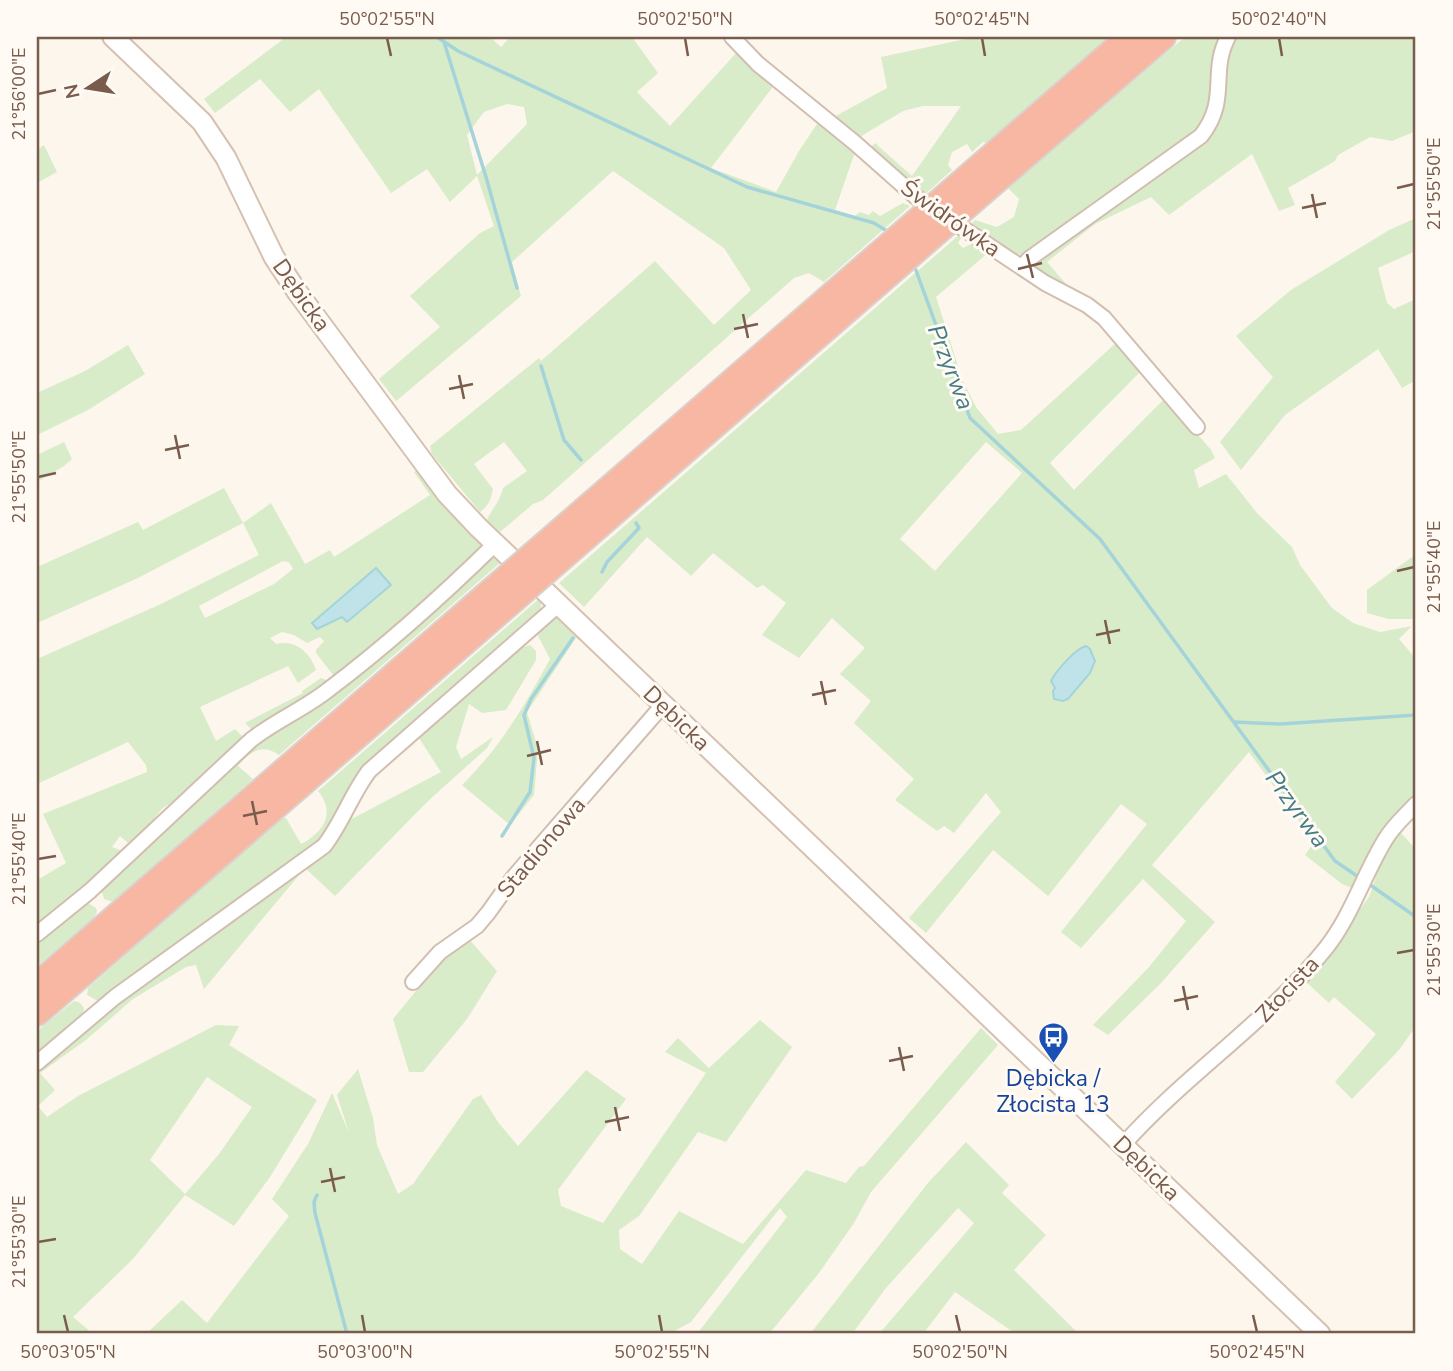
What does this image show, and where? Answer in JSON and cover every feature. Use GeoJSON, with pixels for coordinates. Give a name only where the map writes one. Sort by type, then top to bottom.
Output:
{"type":"FeatureCollection","features":[{"type":"Feature","properties":{"kind":"highway"},"geometry":{"type":"LineString","coordinates":[[969,190],[1129,37]]}},
{"type":"Feature","properties":{"kind":"highway"},"geometry":{"type":"LineString","coordinates":[[37,1013],[291,779],[969,190],[1163,37]]}},
{"type":"Feature","properties":{"kind":"highway"},"geometry":{"type":"LineString","coordinates":[[37,985],[291,779]]}},
{"type":"Feature","properties":{"kind":"street","name":"Dębicka"},"geometry":{"type":"LineString","coordinates":[[113,37],[202,122],[226,158],[274,257],[447,494],[558,605],[1320,1334]]}},
{"type":"Feature","properties":{"kind":"street","name":"Świdrówka"},"geometry":{"type":"LineString","coordinates":[[732,37],[758,64],[916,197],[1045,283],[1087,305],[1104,318],[1197,427]]}},
{"type":"Feature","properties":{"kind":"street"},"geometry":{"type":"LineString","coordinates":[[1022,267],[1029,259],[1201,136],[1217,109],[1219,64],[1228,37]]}},
{"type":"Feature","properties":{"kind":"street"},"geometry":{"type":"LineString","coordinates":[[37,934],[90,891],[251,740],[325,692],[357,667],[495,544]]}},
{"type":"Feature","properties":{"kind":"street"},"geometry":{"type":"LineString","coordinates":[[37,1062],[104,1006],[324,846],[338,828],[355,789],[369,771],[558,605]]}},
{"type":"Feature","properties":{"kind":"street","name":"Stadionowa"},"geometry":{"type":"LineString","coordinates":[[413,982],[440,952],[477,926],[534,853],[663,705]]}},
{"type":"Feature","properties":{"kind":"street","name":"Złocista"},"geometry":{"type":"LineString","coordinates":[[1123,1145],[1181,1086],[1248,1030],[1286,993],[1327,946],[1342,926],[1385,839],[1416,804]]}},
{"type":"Feature","properties":{"kind":"green space"},"geometry":{"type":"Polygon","coordinates":[[[280,37],[490,37],[501,47],[510,37],[632,37],[658,73],[637,92],[670,126],[737,52],[775,84],[711,168],[776,192],[821,118],[856,149],[835,210],[855,216],[860,212],[869,215],[873,211],[880,216],[903,203],[910,206],[824,282],[809,273],[794,278],[543,500],[533,504],[500,532],[487,520],[503,488],[527,471],[504,442],[474,464],[493,489],[489,502],[480,512],[432,454],[430,446],[539,358],[541,361],[655,261],[714,325],[751,290],[724,248],[613,171],[512,262],[521,296],[396,401],[379,379],[440,327],[410,296],[480,233],[494,226],[477,176],[450,202],[427,169],[391,193],[319,89],[290,112],[260,79],[215,113],[204,99],[282,40],[280,37]],[[507,104],[484,112],[467,135],[477,175],[527,124],[524,107],[507,104]]]}},
{"type":"Feature","properties":{"kind":"green space"},"geometry":{"type":"Polygon","coordinates":[[[975,37],[1109,37],[986,143],[983,142],[972,152],[967,144],[952,152],[948,165],[952,170],[923,196],[868,150],[875,143],[912,176],[961,106],[923,106],[903,111],[858,138],[834,117],[887,88],[881,57],[975,37]]]}},
{"type":"Feature","properties":{"kind":"green space"},"geometry":{"type":"Polygon","coordinates":[[[1185,37],[1220,37],[1215,54],[1210,109],[1202,124],[1187,141],[1024,255],[1004,252],[968,227],[975,220],[997,227],[1014,217],[1019,199],[1007,187],[1185,37]]]}},
{"type":"Feature","properties":{"kind":"green space"},"geometry":{"type":"Polygon","coordinates":[[[1235,37],[1416,37],[1416,131],[1392,141],[1370,137],[1338,155],[1335,161],[1288,188],[1295,205],[1279,211],[1252,154],[1169,215],[1151,197],[1095,224],[1047,262],[1066,284],[1084,294],[1077,296],[1038,270],[1036,265],[1040,257],[1206,141],[1221,115],[1227,51],[1235,37]]]}},
{"type":"Feature","properties":{"kind":"green space"},"geometry":{"type":"Polygon","coordinates":[[[44,145],[57,172],[37,183],[37,150],[44,145]]]}},
{"type":"Feature","properties":{"kind":"green space"},"geometry":{"type":"Polygon","coordinates":[[[1416,218],[1416,251],[1378,268],[1387,303],[1394,309],[1416,299],[1416,380],[1402,388],[1378,349],[1285,415],[1241,470],[1220,442],[1273,377],[1236,336],[1291,290],[1389,230],[1416,218]]]}},
{"type":"Feature","properties":{"kind":"green space"},"geometry":{"type":"Polygon","coordinates":[[[959,235],[961,238],[958,243],[963,248],[973,243],[988,253],[936,297],[958,366],[956,367],[976,407],[998,434],[1021,430],[1118,341],[1143,369],[1050,463],[1074,490],[1166,397],[1215,458],[1194,470],[1199,488],[1226,474],[1257,513],[1292,547],[1300,565],[1332,608],[1353,623],[1380,632],[1412,626],[1399,639],[1416,659],[1416,798],[1357,890],[1342,884],[1305,855],[1314,842],[1249,752],[1152,865],[1215,922],[1161,983],[1108,1035],[1093,1025],[1149,967],[1186,921],[1143,879],[1081,948],[1061,932],[1147,824],[1121,804],[1048,896],[993,850],[926,933],[909,918],[1001,812],[986,793],[954,833],[944,826],[937,831],[895,800],[914,779],[854,723],[871,701],[840,674],[865,648],[832,618],[799,658],[762,635],[786,603],[763,585],[757,588],[713,553],[691,576],[647,537],[584,607],[559,583],[959,235]],[[986,442],[900,539],[935,571],[1022,473],[986,442]]]}},
{"type":"Feature","properties":{"kind":"green space"},"geometry":{"type":"Polygon","coordinates":[[[128,345],[145,374],[88,410],[37,435],[37,393],[85,371],[128,345]]]}},
{"type":"Feature","properties":{"kind":"green space"},"geometry":{"type":"Polygon","coordinates":[[[64,442],[72,459],[37,482],[37,455],[64,442]]]}},
{"type":"Feature","properties":{"kind":"green space"},"geometry":{"type":"Polygon","coordinates":[[[419,469],[480,540],[480,548],[450,575],[449,581],[338,675],[334,676],[316,653],[324,641],[320,637],[307,643],[282,632],[270,638],[276,644],[289,643],[301,648],[316,670],[298,683],[288,666],[200,707],[216,741],[235,729],[244,738],[185,794],[163,808],[135,841],[128,843],[120,836],[112,847],[123,851],[90,883],[37,926],[37,880],[66,863],[43,814],[147,772],[146,765],[128,742],[37,784],[37,659],[161,604],[259,555],[243,523],[271,503],[305,564],[330,550],[334,557],[430,495],[414,472],[419,469]],[[283,561],[199,606],[205,618],[274,584],[293,569],[289,562],[283,561]]]}},
{"type":"Feature","properties":{"kind":"green space"},"geometry":{"type":"Polygon","coordinates":[[[224,488],[243,523],[138,578],[37,623],[37,567],[138,522],[143,530],[224,488]]]}},
{"type":"Feature","properties":{"kind":"green space"},"geometry":{"type":"Polygon","coordinates":[[[1416,554],[1415,619],[1389,619],[1367,613],[1367,590],[1416,554]]]}},
{"type":"Feature","properties":{"kind":"green space"},"geometry":{"type":"Polygon","coordinates":[[[491,558],[498,558],[501,562],[279,755],[262,749],[247,756],[238,766],[253,779],[113,902],[104,899],[102,892],[107,879],[244,752],[491,558]]]}},
{"type":"Feature","properties":{"kind":"green space"},"geometry":{"type":"Polygon","coordinates":[[[541,597],[541,613],[390,745],[310,851],[100,1002],[87,995],[88,988],[281,818],[286,818],[301,844],[316,834],[327,814],[318,791],[541,597]]]}},
{"type":"Feature","properties":{"kind":"green space"},"geometry":{"type":"Polygon","coordinates":[[[554,618],[563,619],[582,637],[579,640],[576,638],[527,712],[538,749],[534,795],[510,825],[462,785],[500,741],[550,659],[537,634],[554,618]]]}},
{"type":"Feature","properties":{"kind":"green space"},"geometry":{"type":"Polygon","coordinates":[[[530,645],[536,651],[536,660],[506,710],[482,713],[469,704],[456,747],[461,759],[493,737],[487,748],[427,802],[335,896],[305,868],[336,842],[348,821],[441,772],[417,735],[514,650],[530,645]]]}},
{"type":"Feature","properties":{"kind":"green space"},"geometry":{"type":"Polygon","coordinates":[[[321,678],[326,680],[327,686],[253,731],[245,723],[303,693],[302,691],[321,678]]]}},
{"type":"Feature","properties":{"kind":"green space"},"geometry":{"type":"Polygon","coordinates":[[[1398,830],[1416,849],[1416,1026],[1399,1050],[1352,1099],[1335,1082],[1376,1034],[1334,997],[1329,1003],[1305,981],[1369,897],[1386,847],[1398,830]]]}},
{"type":"Feature","properties":{"kind":"green space"},"geometry":{"type":"Polygon","coordinates":[[[305,868],[204,989],[196,965],[186,967],[133,999],[86,1040],[40,1073],[55,1090],[38,1106],[47,1117],[78,1096],[216,1025],[239,1026],[229,1045],[317,1100],[270,1177],[234,1226],[185,1195],[133,1259],[73,1317],[93,1334],[37,1334],[37,1070],[81,1036],[87,1026],[305,868]],[[207,1077],[150,1160],[185,1194],[219,1154],[252,1107],[207,1077]]]}},
{"type":"Feature","properties":{"kind":"green space"},"geometry":{"type":"Polygon","coordinates":[[[88,903],[96,908],[94,918],[37,966],[37,941],[88,903]]]}},
{"type":"Feature","properties":{"kind":"green space"},"geometry":{"type":"Polygon","coordinates":[[[468,938],[497,971],[467,1019],[423,1072],[409,1072],[393,1019],[438,964],[468,938]]]}},
{"type":"Feature","properties":{"kind":"green space"},"geometry":{"type":"Polygon","coordinates":[[[74,1001],[84,1008],[82,1018],[37,1055],[37,1031],[74,1001]]]}},
{"type":"Feature","properties":{"kind":"green space"},"geometry":{"type":"Polygon","coordinates":[[[760,1020],[792,1047],[726,1142],[698,1132],[639,1216],[619,1230],[620,1249],[642,1264],[679,1211],[743,1244],[806,1170],[846,1183],[859,1167],[864,1166],[981,1028],[998,1045],[871,1192],[854,1223],[819,1273],[769,1334],[697,1334],[787,1217],[780,1208],[691,1322],[669,1334],[146,1334],[182,1300],[207,1323],[289,1216],[272,1199],[308,1144],[332,1093],[349,1133],[337,1095],[358,1069],[373,1118],[377,1145],[398,1194],[413,1184],[473,1099],[481,1095],[518,1146],[586,1070],[626,1099],[558,1190],[561,1206],[603,1223],[706,1073],[665,1052],[678,1038],[709,1068],[760,1020]]]}},
{"type":"Feature","properties":{"kind":"green space"},"geometry":{"type":"Polygon","coordinates":[[[966,1142],[1009,1185],[1002,1193],[1046,1235],[1014,1270],[1079,1334],[1016,1334],[955,1292],[923,1334],[879,1334],[974,1223],[958,1208],[886,1288],[852,1334],[810,1334],[928,1183],[966,1142]]]}},
{"type":"Feature","properties":{"kind":"water"},"geometry":{"type":"Polygon","coordinates":[[[376,568],[391,585],[347,622],[342,617],[317,629],[312,623],[376,568]]]}},
{"type":"Feature","properties":{"kind":"water"},"geometry":{"type":"Polygon","coordinates":[[[1086,646],[1095,661],[1090,673],[1068,699],[1054,699],[1055,688],[1051,681],[1053,677],[1071,656],[1086,646]]]}},
{"type":"Feature","properties":{"kind":"waterway","name":"Przyrwa"},"geometry":{"type":"LineString","coordinates":[[437,37],[458,51],[747,187],[874,223],[890,233]]}},
{"type":"Feature","properties":{"kind":"waterway"},"geometry":{"type":"LineString","coordinates":[[444,42],[517,288]]}},
{"type":"Feature","properties":{"kind":"waterway","name":"Przyrwa"},"geometry":{"type":"LineString","coordinates":[[914,265],[970,418],[1100,539],[1335,861],[1360,878]]}},
{"type":"Feature","properties":{"kind":"waterway"},"geometry":{"type":"LineString","coordinates":[[541,366],[564,440],[581,460]]}},
{"type":"Feature","properties":{"kind":"waterway"},"geometry":{"type":"LineString","coordinates":[[602,572],[607,562],[639,528],[636,523]]}},
{"type":"Feature","properties":{"kind":"waterway"},"geometry":{"type":"LineString","coordinates":[[502,836],[530,792],[534,758],[524,715],[531,699],[573,638]]}},
{"type":"Feature","properties":{"kind":"waterway"},"geometry":{"type":"LineString","coordinates":[[1235,722],[1280,724],[1416,715]]}},
{"type":"Feature","properties":{"kind":"waterway","name":"Przyrwa"},"geometry":{"type":"LineString","coordinates":[[1366,882],[1416,917]]}},
{"type":"Feature","properties":{"kind":"waterway"},"geometry":{"type":"LineString","coordinates":[[317,1195],[314,1202],[315,1213],[347,1334]]}},
{"type":"Feature","properties":{"kind":"place","name":"Dębicka / Złocista 13"},"geometry":{"type":"Point","coordinates":[1053,1064]}}]}
